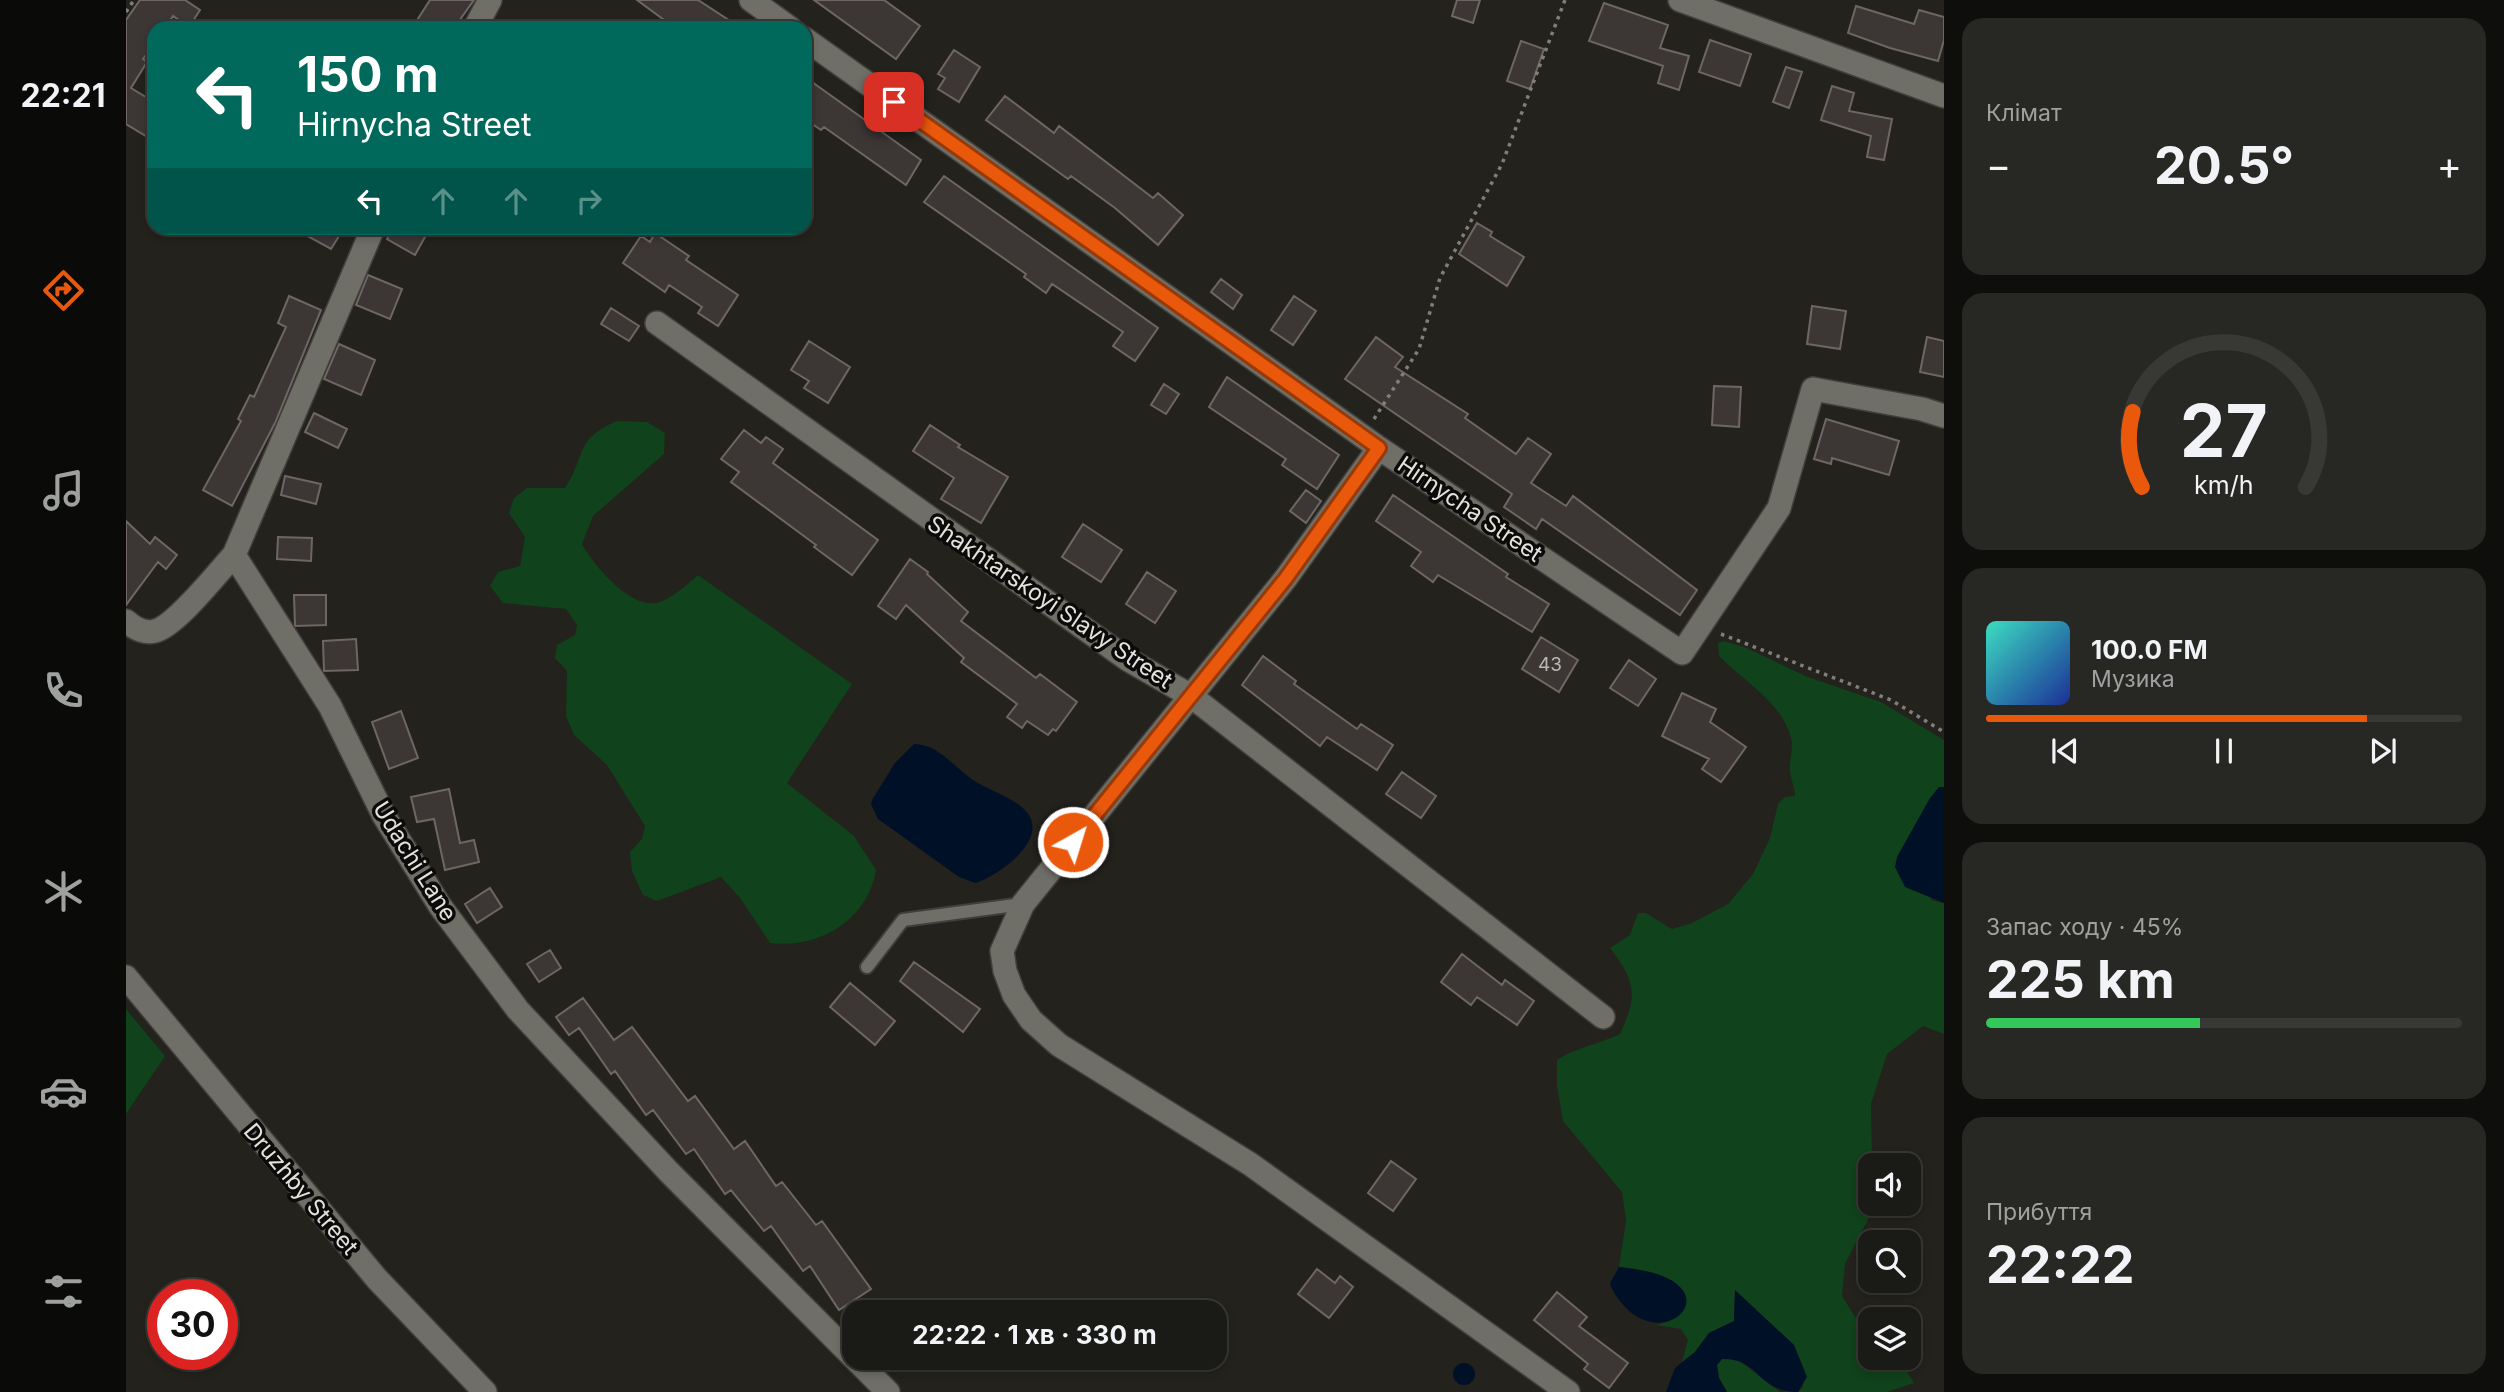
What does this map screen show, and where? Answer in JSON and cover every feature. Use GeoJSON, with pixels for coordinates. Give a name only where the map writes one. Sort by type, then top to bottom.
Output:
{"type":"FeatureCollection","features":[{"type":"Feature","properties":{"kind":"street"},"geometry":{"type":"LineString","coordinates":[[479,21],[490,0]]}},
{"type":"Feature","properties":{"kind":"street"},"geometry":{"type":"LineString","coordinates":[[751,0],[780,21]]}},
{"type":"Feature","properties":{"kind":"street"},"geometry":{"type":"LineString","coordinates":[[1680,0],[1944,96]]}},
{"type":"Feature","properties":{"kind":"street","name":"Hirnycha Street"},"geometry":{"type":"LineString","coordinates":[[812,44],[1371,442],[1682,653],[1779,508],[1813,389],[1944,416]]}},
{"type":"Feature","properties":{"kind":"street"},"geometry":{"type":"LineString","coordinates":[[126,621],[136,630],[156,631],[178,615],[234,555],[370,235]]}},
{"type":"Feature","properties":{"kind":"street","name":"Shakhtarskoyi Slavy Street"},"geometry":{"type":"LineString","coordinates":[[657,323],[1116,651],[1191,696],[1603,1017]]}},
{"type":"Feature","properties":{"kind":"street"},"geometry":{"type":"LineString","coordinates":[[1371,442],[1286,578],[1023,904],[1002,951],[1005,971],[1014,995],[1031,1020],[1059,1045],[1250,1164],[1569,1392]]}},
{"type":"Feature","properties":{"kind":"street","name":"Udachi Lane"},"geometry":{"type":"LineString","coordinates":[[234,555],[330,706],[384,816],[433,895],[518,1010],[669,1172],[888,1392]]}},
{"type":"Feature","properties":{"kind":"street","name":"Druzhby Street"},"geometry":{"type":"LineString","coordinates":[[126,977],[377,1279],[485,1392]]}},
{"type":"Feature","properties":{"kind":"lane"},"geometry":{"type":"LineString","coordinates":[[867,967],[903,920],[1023,904]]}},
{"type":"Feature","properties":{"kind":"path"},"geometry":{"type":"LineString","coordinates":[[126,12],[134,0]]}},
{"type":"Feature","properties":{"kind":"path"},"geometry":{"type":"LineString","coordinates":[[1371,442],[1419,349],[1440,278],[1502,164],[1564,0]]}},
{"type":"Feature","properties":{"kind":"path"},"geometry":{"type":"LineString","coordinates":[[1699,627],[1741,640],[1891,700],[1944,732]]}},
{"type":"Feature","properties":{"kind":"green space"},"geometry":{"type":"Polygon","coordinates":[[[617,421],[647,422],[665,433],[664,454],[593,516],[582,544],[595,563],[625,593],[647,603],[657,603],[668,598],[698,575],[852,684],[787,783],[854,836],[876,870],[871,888],[852,917],[823,936],[788,944],[770,943],[741,899],[721,877],[657,901],[643,895],[632,871],[630,852],[642,839],[645,826],[607,765],[574,735],[566,716],[567,671],[555,658],[557,645],[575,635],[577,625],[566,609],[503,603],[490,586],[498,572],[520,566],[525,537],[509,513],[514,498],[527,488],[565,488],[587,441],[617,421]]]}},
{"type":"Feature","properties":{"kind":"green space"},"geometry":{"type":"Polygon","coordinates":[[[1723,641],[1742,646],[1808,677],[1881,702],[1944,740],[1944,787],[1939,787],[1931,900],[1944,903],[1944,1034],[1923,1026],[1887,1054],[1871,1104],[1872,1153],[1858,1153],[1858,1216],[1870,1216],[1863,1230],[1858,1230],[1858,1239],[1845,1264],[1842,1296],[1858,1321],[1858,1370],[1905,1370],[1914,1383],[1887,1392],[1798,1392],[1803,1387],[1794,1345],[1735,1291],[1734,1321],[1709,1333],[1695,1352],[1682,1362],[1688,1340],[1681,1329],[1656,1325],[1670,1321],[1673,1281],[1619,1267],[1626,1220],[1622,1192],[1563,1121],[1557,1086],[1557,1060],[1620,1034],[1630,1009],[1632,989],[1625,970],[1610,948],[1630,935],[1638,913],[1646,913],[1672,929],[1692,923],[1728,904],[1753,874],[1770,838],[1778,804],[1785,797],[1795,796],[1790,770],[1792,742],[1786,725],[1771,703],[1719,656],[1718,643],[1723,641]]]}},
{"type":"Feature","properties":{"kind":"green space"},"geometry":{"type":"Polygon","coordinates":[[[126,1009],[165,1056],[126,1114],[126,1009]]]}},
{"type":"Feature","properties":{"kind":"green space"},"geometry":{"type":"Polygon","coordinates":[[[1722,1359],[1737,1359],[1780,1392],[1727,1392],[1719,1378],[1717,1365],[1722,1359]]]}},
{"type":"Feature","properties":{"kind":"water"},"geometry":{"type":"Polygon","coordinates":[[[914,744],[938,752],[973,780],[1010,799],[1028,814],[1032,824],[1031,835],[1026,846],[1007,866],[975,883],[959,877],[878,819],[871,804],[872,800],[895,763],[914,744]]]}},
{"type":"Feature","properties":{"kind":"water"},"geometry":{"type":"Polygon","coordinates":[[[1939,787],[1944,787],[1944,903],[1905,887],[1895,867],[1897,857],[1939,787]]]}},
{"type":"Feature","properties":{"kind":"water"},"geometry":{"type":"Polygon","coordinates":[[[1619,1267],[1652,1273],[1675,1283],[1686,1296],[1682,1313],[1665,1322],[1653,1322],[1641,1319],[1628,1310],[1610,1283],[1619,1267]]]}},
{"type":"Feature","properties":{"kind":"water"},"geometry":{"type":"Polygon","coordinates":[[[1735,1290],[1794,1345],[1807,1377],[1798,1392],[1774,1387],[1744,1364],[1722,1359],[1717,1365],[1719,1378],[1727,1392],[1666,1392],[1675,1368],[1695,1352],[1709,1333],[1734,1321],[1735,1290]]]}},
{"type":"Feature","properties":{"kind":"water"},"geometry":{"type":"Polygon","coordinates":[[[1460,1363],[1468,1363],[1475,1370],[1475,1378],[1468,1385],[1460,1385],[1453,1378],[1453,1370],[1460,1363]]]}},
{"type":"Feature","properties":{"kind":"building"},"geometry":{"type":"Polygon","coordinates":[[[140,0],[185,0],[200,10],[193,21],[180,21],[173,16],[170,21],[147,21],[147,54],[143,59],[147,62],[131,88],[147,98],[147,137],[126,124],[126,20],[140,0]]]}},
{"type":"Feature","properties":{"kind":"building"},"geometry":{"type":"Polygon","coordinates":[[[430,0],[474,0],[459,21],[416,21],[430,0]]]}},
{"type":"Feature","properties":{"kind":"building"},"geometry":{"type":"Polygon","coordinates":[[[637,0],[698,0],[730,21],[666,21],[637,0]]]}},
{"type":"Feature","properties":{"kind":"building"},"geometry":{"type":"Polygon","coordinates":[[[814,0],[884,0],[920,26],[896,59],[814,0]]]}},
{"type":"Feature","properties":{"kind":"building"},"geometry":{"type":"Polygon","coordinates":[[[1457,0],[1480,0],[1473,23],[1452,16],[1457,0]]]}},
{"type":"Feature","properties":{"kind":"building"},"geometry":{"type":"Polygon","coordinates":[[[1604,3],[1668,25],[1660,48],[1689,56],[1679,90],[1658,83],[1663,66],[1589,41],[1604,3]]]}},
{"type":"Feature","properties":{"kind":"building"},"geometry":{"type":"Polygon","coordinates":[[[1856,6],[1914,24],[1919,10],[1944,17],[1944,40],[1938,61],[1848,33],[1856,6]]]}},
{"type":"Feature","properties":{"kind":"building"},"geometry":{"type":"Polygon","coordinates":[[[1710,40],[1751,54],[1740,86],[1699,72],[1710,40]]]}},
{"type":"Feature","properties":{"kind":"building"},"geometry":{"type":"Polygon","coordinates":[[[1521,41],[1544,49],[1530,89],[1507,81],[1521,41]]]}},
{"type":"Feature","properties":{"kind":"building"},"geometry":{"type":"Polygon","coordinates":[[[954,50],[980,67],[959,102],[938,89],[945,78],[938,74],[954,50]]]}},
{"type":"Feature","properties":{"kind":"building"},"geometry":{"type":"Polygon","coordinates":[[[1786,67],[1802,72],[1789,108],[1773,102],[1786,67]]]}},
{"type":"Feature","properties":{"kind":"building"},"geometry":{"type":"Polygon","coordinates":[[[812,82],[921,160],[906,185],[824,127],[821,130],[812,124],[812,82]]]}},
{"type":"Feature","properties":{"kind":"building"},"geometry":{"type":"Polygon","coordinates":[[[1832,86],[1854,93],[1849,111],[1892,119],[1884,160],[1867,157],[1871,136],[1821,120],[1832,86]]]}},
{"type":"Feature","properties":{"kind":"building"},"geometry":{"type":"Polygon","coordinates":[[[1005,96],[1054,133],[1059,126],[1153,198],[1158,193],[1183,215],[1158,245],[1115,208],[1071,176],[1068,179],[986,120],[1005,96]]]}},
{"type":"Feature","properties":{"kind":"building"},"geometry":{"type":"Polygon","coordinates":[[[944,176],[1158,328],[1135,361],[1113,346],[1123,332],[1052,284],[1046,293],[1024,277],[1026,274],[924,202],[944,176]]]}},
{"type":"Feature","properties":{"kind":"building"},"geometry":{"type":"Polygon","coordinates":[[[1477,223],[1492,232],[1490,236],[1524,257],[1507,286],[1459,254],[1477,223]]]}},
{"type":"Feature","properties":{"kind":"building"},"geometry":{"type":"Polygon","coordinates":[[[306,235],[340,235],[331,249],[306,235]]]}},
{"type":"Feature","properties":{"kind":"building"},"geometry":{"type":"Polygon","coordinates":[[[389,235],[426,235],[415,255],[387,239],[389,235]]]}},
{"type":"Feature","properties":{"kind":"building"},"geometry":{"type":"Polygon","coordinates":[[[654,235],[658,235],[689,256],[686,260],[738,295],[718,326],[698,313],[702,307],[669,285],[665,292],[623,263],[641,236],[650,242],[654,235]]]}},
{"type":"Feature","properties":{"kind":"building"},"geometry":{"type":"Polygon","coordinates":[[[368,275],[402,289],[390,319],[356,305],[368,275]]]}},
{"type":"Feature","properties":{"kind":"building"},"geometry":{"type":"Polygon","coordinates":[[[1221,279],[1242,295],[1233,309],[1211,292],[1221,279]]]}},
{"type":"Feature","properties":{"kind":"building"},"geometry":{"type":"Polygon","coordinates":[[[289,296],[321,310],[276,421],[232,506],[203,490],[241,421],[238,419],[250,395],[254,397],[286,327],[278,323],[289,296]]]}},
{"type":"Feature","properties":{"kind":"building"},"geometry":{"type":"Polygon","coordinates":[[[1294,296],[1316,311],[1293,345],[1271,330],[1294,296]]]}},
{"type":"Feature","properties":{"kind":"building"},"geometry":{"type":"Polygon","coordinates":[[[1812,306],[1846,311],[1840,349],[1807,344],[1812,306]]]}},
{"type":"Feature","properties":{"kind":"building"},"geometry":{"type":"Polygon","coordinates":[[[611,308],[639,326],[629,341],[601,324],[611,308]]]}},
{"type":"Feature","properties":{"kind":"building"},"geometry":{"type":"Polygon","coordinates":[[[1376,337],[1403,357],[1395,367],[1468,414],[1465,418],[1516,454],[1528,438],[1551,454],[1531,483],[1566,506],[1573,496],[1697,590],[1680,615],[1542,519],[1536,529],[1504,507],[1512,494],[1345,379],[1376,337]]]}},
{"type":"Feature","properties":{"kind":"building"},"geometry":{"type":"Polygon","coordinates":[[[1927,337],[1944,341],[1944,377],[1920,372],[1927,337]]]}},
{"type":"Feature","properties":{"kind":"building"},"geometry":{"type":"Polygon","coordinates":[[[809,341],[850,367],[828,403],[804,388],[809,381],[791,370],[809,341]]]}},
{"type":"Feature","properties":{"kind":"building"},"geometry":{"type":"Polygon","coordinates":[[[339,344],[375,360],[361,395],[324,379],[339,344]]]}},
{"type":"Feature","properties":{"kind":"building"},"geometry":{"type":"Polygon","coordinates":[[[1227,377],[1339,455],[1317,489],[1282,465],[1286,459],[1209,407],[1227,377]]]}},
{"type":"Feature","properties":{"kind":"building"},"geometry":{"type":"Polygon","coordinates":[[[1164,384],[1179,394],[1166,414],[1151,405],[1164,384]]]}},
{"type":"Feature","properties":{"kind":"building"},"geometry":{"type":"Polygon","coordinates":[[[1714,386],[1741,387],[1739,427],[1712,425],[1714,386]]]}},
{"type":"Feature","properties":{"kind":"building"},"geometry":{"type":"Polygon","coordinates":[[[314,413],[347,429],[338,448],[305,432],[314,413]]]}},
{"type":"Feature","properties":{"kind":"building"},"geometry":{"type":"Polygon","coordinates":[[[1826,419],[1899,441],[1889,475],[1832,458],[1831,464],[1814,459],[1826,419]]]}},
{"type":"Feature","properties":{"kind":"building"},"geometry":{"type":"Polygon","coordinates":[[[930,425],[960,445],[958,447],[1008,477],[981,523],[941,499],[954,478],[913,451],[930,425]]]}},
{"type":"Feature","properties":{"kind":"building"},"geometry":{"type":"Polygon","coordinates":[[[744,430],[761,443],[766,437],[783,449],[773,463],[878,540],[852,575],[731,482],[739,472],[721,459],[744,430]]]}},
{"type":"Feature","properties":{"kind":"building"},"geometry":{"type":"Polygon","coordinates":[[[285,476],[321,484],[316,504],[281,495],[285,476]]]}},
{"type":"Feature","properties":{"kind":"building"},"geometry":{"type":"Polygon","coordinates":[[[1306,490],[1321,501],[1306,523],[1290,511],[1306,490]]]}},
{"type":"Feature","properties":{"kind":"building"},"geometry":{"type":"Polygon","coordinates":[[[1393,495],[1508,574],[1506,577],[1549,604],[1532,632],[1438,575],[1433,582],[1411,566],[1421,552],[1376,521],[1393,495]]]}},
{"type":"Feature","properties":{"kind":"building"},"geometry":{"type":"Polygon","coordinates":[[[126,521],[150,544],[155,537],[177,555],[166,569],[158,562],[126,605],[126,521]]]}},
{"type":"Feature","properties":{"kind":"building"},"geometry":{"type":"Polygon","coordinates":[[[1083,524],[1122,550],[1101,582],[1062,557],[1083,524]]]}},
{"type":"Feature","properties":{"kind":"building"},"geometry":{"type":"Polygon","coordinates":[[[278,537],[312,538],[311,561],[277,559],[278,537]]]}},
{"type":"Feature","properties":{"kind":"building"},"geometry":{"type":"Polygon","coordinates":[[[910,559],[928,572],[927,574],[968,612],[961,621],[1036,678],[1040,674],[1077,702],[1056,731],[1053,729],[1048,735],[1027,721],[1022,728],[1007,717],[1017,704],[961,662],[964,658],[906,605],[896,619],[878,606],[910,559]]]}},
{"type":"Feature","properties":{"kind":"building"},"geometry":{"type":"Polygon","coordinates":[[[1147,572],[1176,591],[1155,623],[1126,604],[1147,572]]]}},
{"type":"Feature","properties":{"kind":"building"},"geometry":{"type":"Polygon","coordinates":[[[294,595],[326,595],[326,625],[295,626],[294,595]]]}},
{"type":"Feature","properties":{"kind":"building"},"geometry":{"type":"Polygon","coordinates":[[[1541,637],[1578,660],[1559,692],[1522,669],[1541,637]]]}},
{"type":"Feature","properties":{"kind":"building"},"geometry":{"type":"Polygon","coordinates":[[[356,639],[358,670],[324,671],[323,641],[356,639]]]}},
{"type":"Feature","properties":{"kind":"building"},"geometry":{"type":"Polygon","coordinates":[[[1263,656],[1296,681],[1294,684],[1357,729],[1361,724],[1393,745],[1377,770],[1327,737],[1320,746],[1242,685],[1263,656]]]}},
{"type":"Feature","properties":{"kind":"building"},"geometry":{"type":"Polygon","coordinates":[[[1629,660],[1656,679],[1638,706],[1610,688],[1629,660]]]}},
{"type":"Feature","properties":{"kind":"building"},"geometry":{"type":"Polygon","coordinates":[[[1682,693],[1716,709],[1710,722],[1746,747],[1721,782],[1702,769],[1709,759],[1662,736],[1682,693]]]}},
{"type":"Feature","properties":{"kind":"building"},"geometry":{"type":"Polygon","coordinates":[[[401,711],[418,758],[389,769],[372,722],[401,711]]]}},
{"type":"Feature","properties":{"kind":"building"},"geometry":{"type":"Polygon","coordinates":[[[1402,772],[1436,796],[1421,818],[1386,794],[1402,772]]]}},
{"type":"Feature","properties":{"kind":"building"},"geometry":{"type":"Polygon","coordinates":[[[449,789],[460,843],[474,840],[479,862],[445,870],[434,819],[417,822],[411,797],[449,789]]]}},
{"type":"Feature","properties":{"kind":"building"},"geometry":{"type":"Polygon","coordinates":[[[490,888],[502,907],[477,923],[465,904],[490,888]]]}},
{"type":"Feature","properties":{"kind":"building"},"geometry":{"type":"Polygon","coordinates":[[[550,950],[561,968],[539,982],[527,964],[550,950]]]}},
{"type":"Feature","properties":{"kind":"building"},"geometry":{"type":"Polygon","coordinates":[[[1462,954],[1502,985],[1505,980],[1534,1001],[1517,1025],[1477,997],[1471,1005],[1441,982],[1462,954]]]}},
{"type":"Feature","properties":{"kind":"building"},"geometry":{"type":"Polygon","coordinates":[[[914,962],[980,1009],[963,1032],[900,981],[914,962]]]}},
{"type":"Feature","properties":{"kind":"building"},"geometry":{"type":"Polygon","coordinates":[[[850,983],[895,1021],[875,1045],[830,1007],[850,983]]]}},
{"type":"Feature","properties":{"kind":"building"},"geometry":{"type":"Polygon","coordinates":[[[583,998],[614,1040],[632,1027],[688,1101],[695,1096],[734,1149],[745,1141],[776,1186],[782,1182],[816,1225],[822,1221],[871,1289],[854,1300],[842,1300],[842,1308],[839,1310],[810,1266],[803,1271],[771,1226],[764,1231],[731,1190],[725,1194],[694,1149],[686,1154],[653,1110],[646,1115],[615,1071],[611,1074],[579,1028],[569,1035],[556,1017],[583,998]]]}},
{"type":"Feature","properties":{"kind":"building"},"geometry":{"type":"Polygon","coordinates":[[[1391,1161],[1416,1179],[1393,1211],[1368,1193],[1391,1161]]]}},
{"type":"Feature","properties":{"kind":"building"},"geometry":{"type":"Polygon","coordinates":[[[1317,1269],[1335,1283],[1340,1276],[1353,1287],[1329,1318],[1298,1294],[1317,1269]]]}},
{"type":"Feature","properties":{"kind":"building"},"geometry":{"type":"Polygon","coordinates":[[[1557,1292],[1587,1317],[1579,1326],[1628,1363],[1609,1388],[1584,1369],[1588,1364],[1534,1320],[1557,1292]]]}},
{"type":"Feature","properties":{"kind":"route"},"geometry":{"type":"LineString","coordinates":[[894,102],[1379,448],[1286,578],[1073,842]]}}]}
